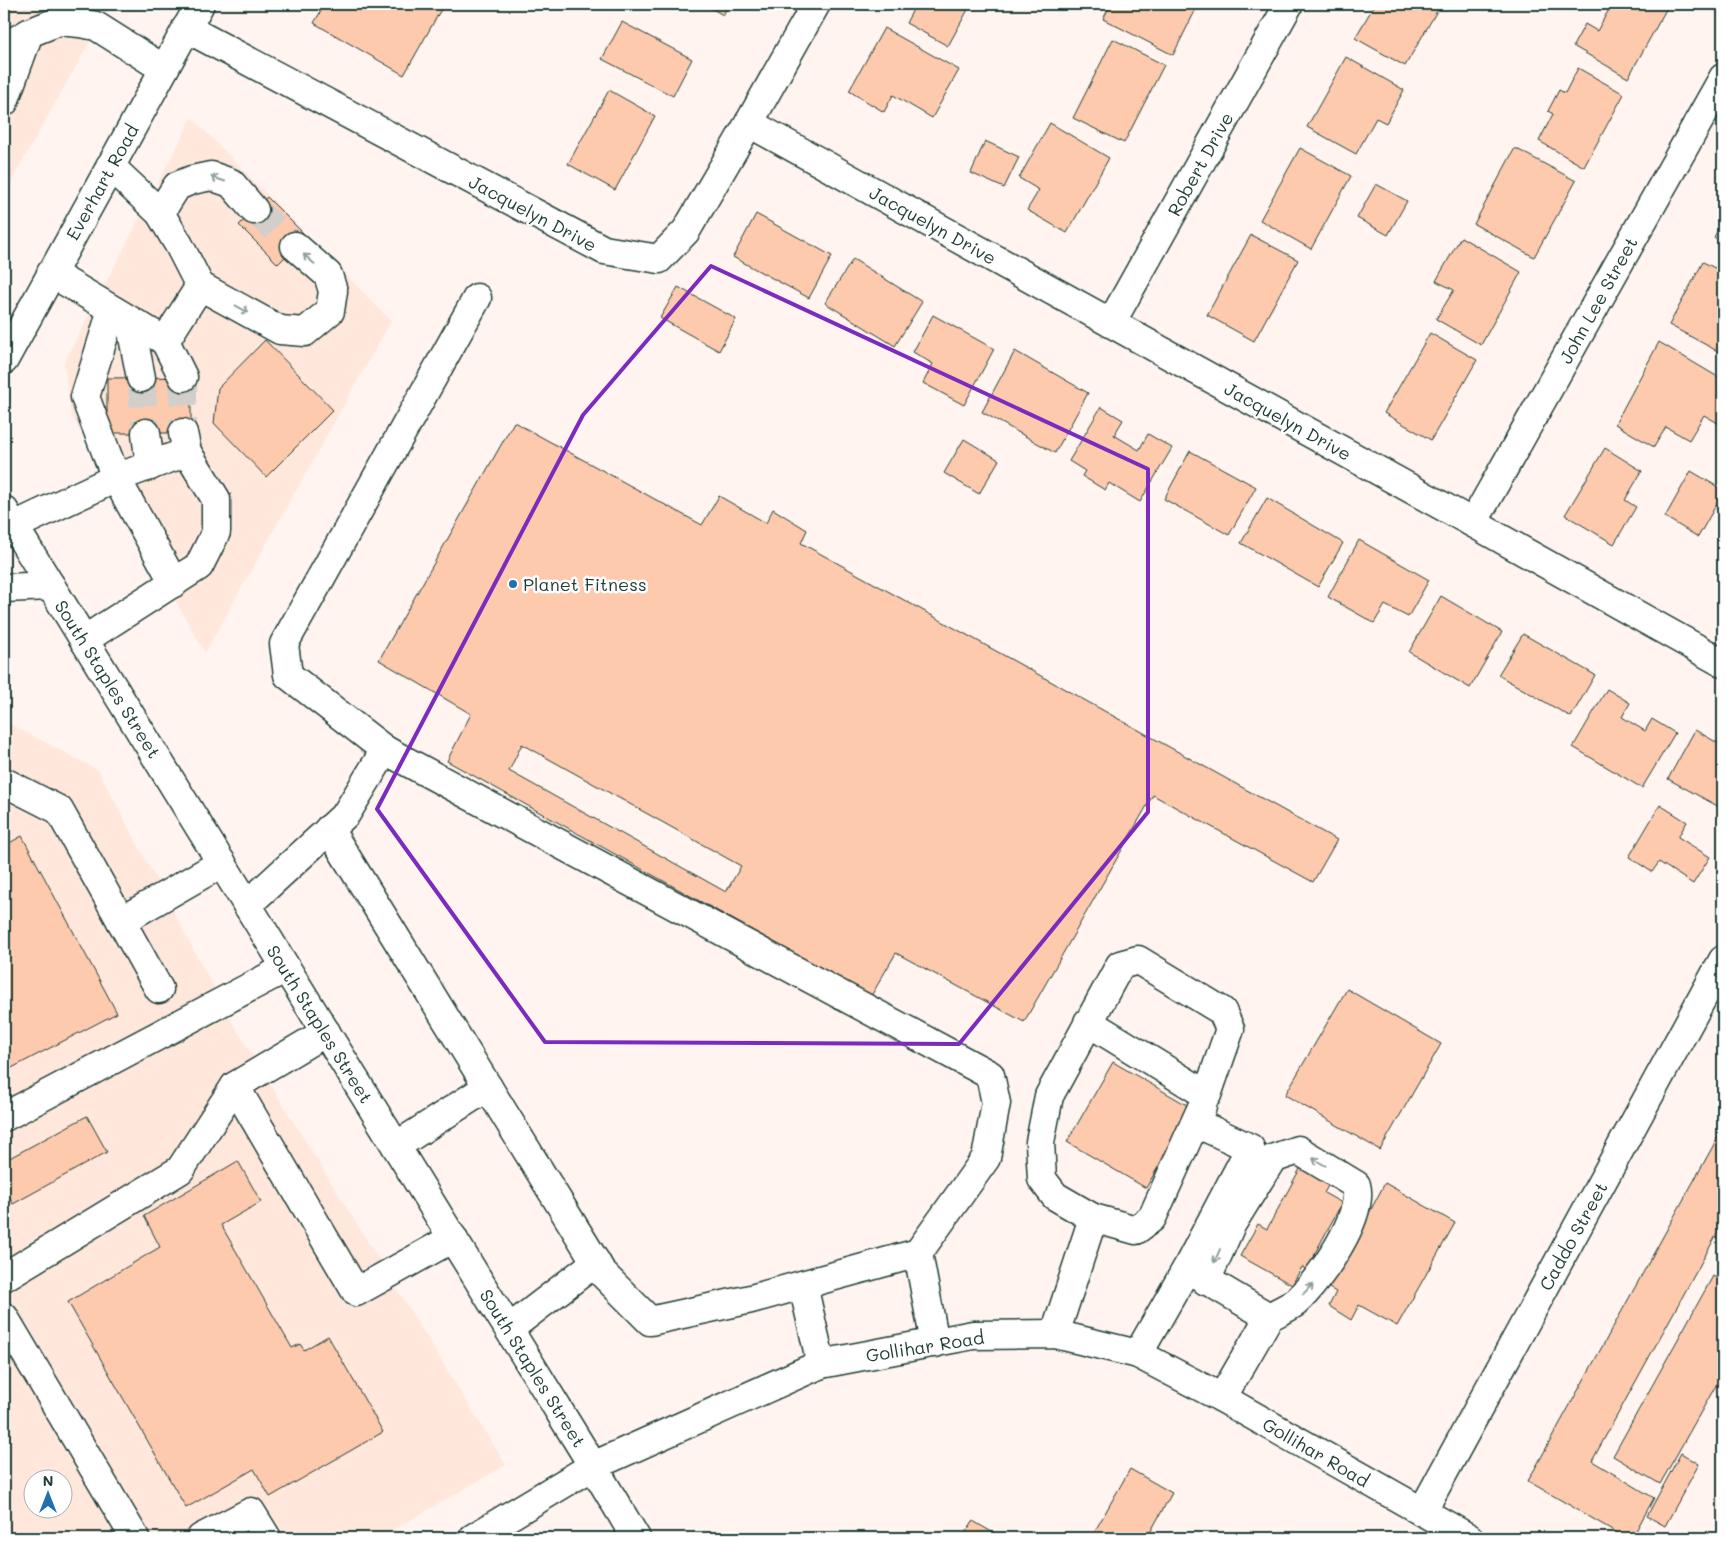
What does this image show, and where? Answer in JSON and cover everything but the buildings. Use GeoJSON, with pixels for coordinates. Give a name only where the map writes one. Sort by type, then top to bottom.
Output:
{"type":"FeatureCollection","features":[{"type":"Feature","properties":{"kind":"street","name":"Everhart Road"},"geometry":{"type":"LineString","coordinates":[[4,360],[200,4]]}},
{"type":"Feature","properties":{"kind":"street"},"geometry":{"type":"LineString","coordinates":[[749,123],[816,4]]}},
{"type":"Feature","properties":{"kind":"street","name":"Robert Drive"},"geometry":{"type":"LineString","coordinates":[[1111,324],[1289,4]]}},
{"type":"Feature","properties":{"kind":"street"},"geometry":{"type":"LineString","coordinates":[[4,47],[29,33],[83,14],[96,26],[164,69]]}},
{"type":"Feature","properties":{"kind":"street","name":"Jacquelyn Drive"},"geometry":{"type":"LineString","coordinates":[[186,28],[604,250],[659,259],[686,231],[749,123],[1723,663]]}},
{"type":"Feature","properties":{"kind":"street"},"geometry":{"type":"LineString","coordinates":[[4,102],[29,33]]}},
{"type":"Feature","properties":{"kind":"street","name":"John Lee Street"},"geometry":{"type":"LineString","coordinates":[[1473,523],[1723,78]]}},
{"type":"Feature","properties":{"kind":"street"},"geometry":{"type":"LineString","coordinates":[[110,166],[160,213],[180,245],[200,286],[280,330],[305,332],[330,311],[333,290],[328,275],[295,246]]}},
{"type":"Feature","properties":{"kind":"street"},"geometry":{"type":"LineString","coordinates":[[160,213],[176,186],[211,176],[231,184],[254,210]]}},
{"type":"Feature","properties":{"kind":"street"},"geometry":{"type":"LineString","coordinates":[[51,273],[165,341],[183,377]]}},
{"type":"Feature","properties":{"kind":"street"},"geometry":{"type":"LineString","coordinates":[[165,341],[200,286]]}},
{"type":"Feature","properties":{"kind":"street"},"geometry":{"type":"LineString","coordinates":[[329,829],[603,1274],[650,1321],[751,1299],[918,1253],[986,1158],[996,1103],[990,1075],[386,750],[288,675],[284,644],[477,298]]}},
{"type":"Feature","properties":{"kind":"street"},"geometry":{"type":"LineString","coordinates":[[121,315],[141,378]]}},
{"type":"Feature","properties":{"kind":"street"},"geometry":{"type":"LineString","coordinates":[[121,315],[85,397],[116,478],[174,583]]}},
{"type":"Feature","properties":{"kind":"street"},"geometry":{"type":"LineString","coordinates":[[146,433],[150,466]]}},
{"type":"Feature","properties":{"kind":"street"},"geometry":{"type":"LineString","coordinates":[[9,518],[150,466],[185,443],[216,499],[216,532],[199,566],[84,640]]}},
{"type":"Feature","properties":{"kind":"street","name":"South Staples Street"},"geometry":{"type":"LineString","coordinates":[[9,518],[594,1466],[636,1538]]}},
{"type":"Feature","properties":{"kind":"street"},"geometry":{"type":"LineString","coordinates":[[4,588],[51,586]]}},
{"type":"Feature","properties":{"kind":"street"},"geometry":{"type":"LineString","coordinates":[[248,905],[346,814],[386,750]]}},
{"type":"Feature","properties":{"kind":"street"},"geometry":{"type":"LineString","coordinates":[[4,782],[59,810],[159,990]]}},
{"type":"Feature","properties":{"kind":"street"},"geometry":{"type":"LineString","coordinates":[[121,922],[222,863]]}},
{"type":"Feature","properties":{"kind":"street"},"geometry":{"type":"LineString","coordinates":[[1138,960],[1222,1011],[1230,1028],[1196,1123],[1152,1218],[1136,1230],[1093,1218],[1055,1196],[1042,1179],[1040,1142],[1049,1096],[1088,1022],[1120,965],[1138,960]]}},
{"type":"Feature","properties":{"kind":"street","name":"Caddo Street"},"geometry":{"type":"LineString","coordinates":[[1422,1512],[1723,960]]}},
{"type":"Feature","properties":{"kind":"street"},"geometry":{"type":"LineString","coordinates":[[4,1117],[286,968]]}},
{"type":"Feature","properties":{"kind":"street"},"geometry":{"type":"LineString","coordinates":[[1088,1022],[1206,1095]]}},
{"type":"Feature","properties":{"kind":"street"},"geometry":{"type":"LineString","coordinates":[[4,1277],[180,1170],[235,1086],[326,1032]]}},
{"type":"Feature","properties":{"kind":"street"},"geometry":{"type":"LineString","coordinates":[[235,1086],[356,1292],[452,1238]]}},
{"type":"Feature","properties":{"kind":"street"},"geometry":{"type":"LineString","coordinates":[[396,1146],[488,1086]]}},
{"type":"Feature","properties":{"kind":"street"},"geometry":{"type":"LineString","coordinates":[[1196,1123],[1261,1154],[1298,1150],[1356,1185],[1359,1194],[1348,1230],[1320,1277],[1295,1302],[1269,1318],[1222,1398]]}},
{"type":"Feature","properties":{"kind":"street"},"geometry":{"type":"LineString","coordinates":[[1138,1354],[1197,1274],[1261,1154]]}},
{"type":"Feature","properties":{"kind":"street"},"geometry":{"type":"LineString","coordinates":[[1055,1334],[1093,1218]]}},
{"type":"Feature","properties":{"kind":"street"},"geometry":{"type":"LineString","coordinates":[[918,1253],[935,1343]]}},
{"type":"Feature","properties":{"kind":"street"},"geometry":{"type":"LineString","coordinates":[[509,1329],[596,1262]]}},
{"type":"Feature","properties":{"kind":"street"},"geometry":{"type":"LineString","coordinates":[[1197,1274],[1269,1318]]}},
{"type":"Feature","properties":{"kind":"street"},"geometry":{"type":"LineString","coordinates":[[803,1285],[821,1364]]}},
{"type":"Feature","properties":{"kind":"street"},"geometry":{"type":"LineString","coordinates":[[4,1317],[136,1538]]}},
{"type":"Feature","properties":{"kind":"street","name":"Gollihar Road"},"geometry":{"type":"LineString","coordinates":[[473,1538],[594,1466],[821,1364],[973,1335],[1055,1334],[1138,1354],[1222,1398],[1469,1538]]}},
{"type":"Feature","properties":{"kind":"street"},"geometry":{"type":"LineString","coordinates":[[201,1538],[252,1512],[267,1538]]}},
{"type":"Feature","properties":{"kind":"highlighted area"},"geometry":{"type":"Polygon","coordinates":[[[711,266],[1148,469],[1148,812],[959,1044],[545,1042],[377,809],[583,415],[711,266]]]}},
{"type":"Feature","properties":{"kind":"shaded area"},"geometry":{"type":"Polygon","coordinates":[[[4,4],[111,4],[4,194],[4,4]]]}},
{"type":"Feature","properties":{"kind":"shaded area"},"geometry":{"type":"Polygon","coordinates":[[[192,118],[391,321],[205,653],[71,415],[64,363],[192,118]]]}},
{"type":"Feature","properties":{"kind":"shaded area"},"geometry":{"type":"Polygon","coordinates":[[[4,721],[98,770],[233,1024],[506,1465],[379,1538],[4,1538],[4,721]]]}},
{"type":"Feature","properties":{"kind":"tunnel"},"geometry":{"type":"LineString","coordinates":[[254,210],[295,246]]}},
{"type":"Feature","properties":{"kind":"tunnel"},"geometry":{"type":"LineString","coordinates":[[183,377],[183,433]]}},
{"type":"Feature","properties":{"kind":"tunnel"},"geometry":{"type":"LineString","coordinates":[[141,378],[146,433]]}},
{"type":"Feature","properties":{"kind":"place","name":"Planet Fitness"},"geometry":{"type":"Point","coordinates":[513,584]}}]}
